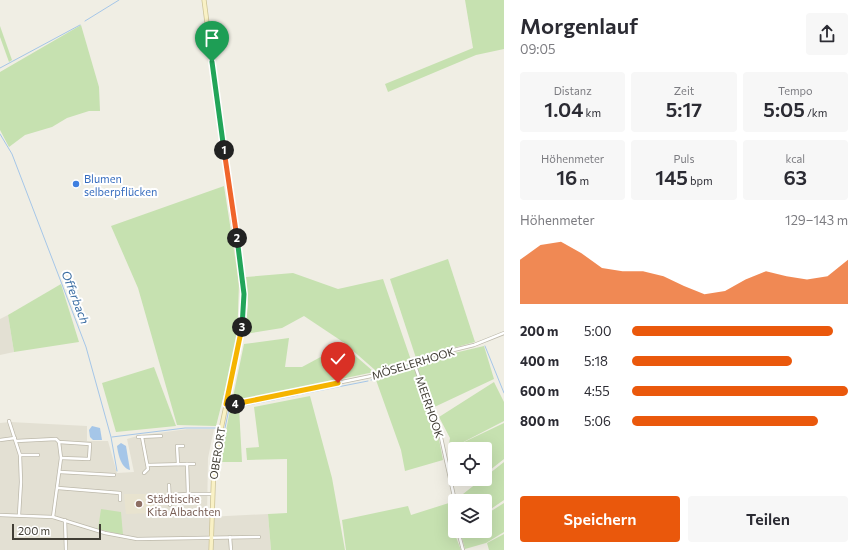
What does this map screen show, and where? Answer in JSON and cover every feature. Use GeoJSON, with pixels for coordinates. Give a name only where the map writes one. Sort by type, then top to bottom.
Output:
{"type":"FeatureCollection","features":[{"type":"Feature","properties":{"kind":"main road","name":"OBERORT"},"geometry":{"type":"LineString","coordinates":[[204,0],[244,294],[242,329],[214,457],[211,550]]}},
{"type":"Feature","properties":{"kind":"street","name":"MÖSELERHOOK"},"geometry":{"type":"LineString","coordinates":[[226,404],[239,403],[380,374],[413,360],[474,345],[504,333]]}},
{"type":"Feature","properties":{"kind":"street","name":"MEERHOOK"},"geometry":{"type":"LineString","coordinates":[[413,360],[440,433],[453,494]]}},
{"type":"Feature","properties":{"kind":"street"},"geometry":{"type":"LineString","coordinates":[[8,421],[20,455],[21,482],[19,515]]}},
{"type":"Feature","properties":{"kind":"street"},"geometry":{"type":"LineString","coordinates":[[138,437],[161,436]]}},
{"type":"Feature","properties":{"kind":"street"},"geometry":{"type":"LineString","coordinates":[[142,437],[148,465],[148,471],[144,473]]}},
{"type":"Feature","properties":{"kind":"street"},"geometry":{"type":"LineString","coordinates":[[0,440],[56,439],[58,442],[86,443],[90,445],[89,459],[62,458]]}},
{"type":"Feature","properties":{"kind":"street"},"geometry":{"type":"LineString","coordinates":[[53,517],[62,458],[58,442]]}},
{"type":"Feature","properties":{"kind":"street"},"geometry":{"type":"LineString","coordinates":[[178,464],[177,446],[183,446]]}},
{"type":"Feature","properties":{"kind":"street"},"geometry":{"type":"LineString","coordinates":[[20,455],[38,455]]}},
{"type":"Feature","properties":{"kind":"street"},"geometry":{"type":"LineString","coordinates":[[187,464],[188,494]]}},
{"type":"Feature","properties":{"kind":"street"},"geometry":{"type":"LineString","coordinates":[[148,465],[194,464]]}},
{"type":"Feature","properties":{"kind":"street"},"geometry":{"type":"LineString","coordinates":[[60,472],[114,475]]}},
{"type":"Feature","properties":{"kind":"street"},"geometry":{"type":"LineString","coordinates":[[169,485],[170,505]]}},
{"type":"Feature","properties":{"kind":"street"},"geometry":{"type":"LineString","coordinates":[[58,488],[120,493],[120,500]]}},
{"type":"Feature","properties":{"kind":"street"},"geometry":{"type":"LineString","coordinates":[[169,495],[212,494]]}},
{"type":"Feature","properties":{"kind":"street"},"geometry":{"type":"LineString","coordinates":[[0,515],[53,517],[104,533],[128,538],[259,537]]}},
{"type":"Feature","properties":{"kind":"street"},"geometry":{"type":"LineString","coordinates":[[65,520],[66,550]]}},
{"type":"Feature","properties":{"kind":"street"},"geometry":{"type":"LineString","coordinates":[[230,537],[230,550]]}},
{"type":"Feature","properties":{"kind":"street"},"geometry":{"type":"LineString","coordinates":[[460,538],[463,550]]}},
{"type":"Feature","properties":{"kind":"shaded area"},"geometry":{"type":"Polygon","coordinates":[[[8,315],[14,352],[0,355],[0,319],[8,315]]]}},
{"type":"Feature","properties":{"kind":"shaded area"},"geometry":{"type":"Polygon","coordinates":[[[10,422],[87,426],[87,441],[108,441],[117,473],[134,472],[127,439],[137,436],[187,429],[214,429],[208,458],[207,517],[268,514],[271,550],[0,550],[0,423],[10,422]]]}},
{"type":"Feature","properties":{"kind":"shaded area","name":"Städtische Kita Albachten"},"geometry":{"type":"Polygon","coordinates":[[[124,494],[151,494],[154,513],[126,514],[124,494]]]}},
{"type":"Feature","properties":{"kind":"green space"},"geometry":{"type":"Polygon","coordinates":[[[465,0],[504,0],[504,49],[476,55],[388,92],[385,84],[473,48],[465,0]]]}},
{"type":"Feature","properties":{"kind":"green space"},"geometry":{"type":"Polygon","coordinates":[[[81,25],[99,87],[100,111],[89,111],[67,118],[52,127],[25,135],[9,147],[0,130],[0,72],[81,25]]]}},
{"type":"Feature","properties":{"kind":"green space"},"geometry":{"type":"Polygon","coordinates":[[[0,26],[12,60],[9,62],[0,37],[0,26]]]}},
{"type":"Feature","properties":{"kind":"green space"},"geometry":{"type":"Polygon","coordinates":[[[224,186],[239,283],[237,343],[216,426],[177,425],[138,288],[111,226],[224,186]]]}},
{"type":"Feature","properties":{"kind":"green space"},"geometry":{"type":"Polygon","coordinates":[[[448,259],[475,342],[416,358],[390,279],[448,259]]]}},
{"type":"Feature","properties":{"kind":"green space"},"geometry":{"type":"Polygon","coordinates":[[[293,273],[338,289],[383,279],[412,363],[484,346],[494,379],[428,410],[438,434],[443,460],[405,471],[401,450],[376,380],[375,370],[343,342],[304,316],[282,328],[245,334],[248,305],[246,277],[293,273]]]}},
{"type":"Feature","properties":{"kind":"green space"},"geometry":{"type":"Polygon","coordinates":[[[61,284],[79,342],[14,352],[8,315],[61,284]]]}},
{"type":"Feature","properties":{"kind":"green space"},"geometry":{"type":"Polygon","coordinates":[[[289,338],[285,367],[302,367],[343,345],[374,372],[232,402],[244,344],[289,338]]]}},
{"type":"Feature","properties":{"kind":"green space"},"geometry":{"type":"Polygon","coordinates":[[[154,367],[176,426],[116,432],[102,383],[154,367]]]}},
{"type":"Feature","properties":{"kind":"green space"},"geometry":{"type":"Polygon","coordinates":[[[494,382],[504,402],[504,421],[463,442],[449,442],[450,438],[439,417],[494,382]]]}},
{"type":"Feature","properties":{"kind":"green space"},"geometry":{"type":"Polygon","coordinates":[[[310,396],[332,478],[345,550],[271,550],[268,514],[287,513],[287,459],[247,460],[246,448],[259,447],[254,407],[310,396]]]}},
{"type":"Feature","properties":{"kind":"green space"},"geometry":{"type":"Polygon","coordinates":[[[239,407],[242,462],[220,462],[230,410],[239,407]]]}},
{"type":"Feature","properties":{"kind":"green space"},"geometry":{"type":"Polygon","coordinates":[[[504,423],[504,459],[492,468],[492,442],[464,442],[504,423]]]}},
{"type":"Feature","properties":{"kind":"green space"},"geometry":{"type":"Polygon","coordinates":[[[504,462],[504,500],[492,508],[492,494],[463,494],[473,486],[492,486],[492,471],[504,462]]]}},
{"type":"Feature","properties":{"kind":"green space"},"geometry":{"type":"Polygon","coordinates":[[[448,503],[448,538],[456,538],[461,550],[346,550],[342,520],[408,506],[411,515],[448,503]]]}},
{"type":"Feature","properties":{"kind":"green space"},"geometry":{"type":"Polygon","coordinates":[[[504,503],[504,532],[486,543],[465,549],[462,538],[492,538],[492,511],[504,503]]]}},
{"type":"Feature","properties":{"kind":"green space"},"geometry":{"type":"Polygon","coordinates":[[[101,509],[121,512],[123,535],[98,529],[101,509]]]}},
{"type":"Feature","properties":{"kind":"green space"},"geometry":{"type":"Polygon","coordinates":[[[504,534],[504,550],[489,550],[487,543],[504,534]]]}},
{"type":"Feature","properties":{"kind":"water"},"geometry":{"type":"Polygon","coordinates":[[[92,426],[100,428],[102,440],[93,440],[90,437],[89,430],[92,426]]]}},
{"type":"Feature","properties":{"kind":"water"},"geometry":{"type":"Polygon","coordinates":[[[121,443],[126,446],[130,470],[124,467],[119,457],[117,446],[121,443]]]}},
{"type":"Feature","properties":{"kind":"waterway","name":"Offerbach"},"geometry":{"type":"LineString","coordinates":[[85,21],[119,0]]}},
{"type":"Feature","properties":{"kind":"waterway","name":"Offerbach"},"geometry":{"type":"LineString","coordinates":[[0,68],[80,25]]}},
{"type":"Feature","properties":{"kind":"waterway","name":"Offerbach"},"geometry":{"type":"LineString","coordinates":[[0,134],[12,154],[86,347],[111,437],[117,471]]}},
{"type":"Feature","properties":{"kind":"waterway"},"geometry":{"type":"LineString","coordinates":[[485,346],[504,393]]}},
{"type":"Feature","properties":{"kind":"waterway"},"geometry":{"type":"LineString","coordinates":[[371,380],[390,375],[410,365]]}},
{"type":"Feature","properties":{"kind":"waterway"},"geometry":{"type":"LineString","coordinates":[[302,394],[368,381]]}},
{"type":"Feature","properties":{"kind":"waterway"},"geometry":{"type":"LineString","coordinates":[[243,406],[298,395]]}},
{"type":"Feature","properties":{"kind":"waterway"},"geometry":{"type":"LineString","coordinates":[[225,428],[229,409]]}},
{"type":"Feature","properties":{"kind":"waterway"},"geometry":{"type":"LineString","coordinates":[[112,437],[185,428],[217,428]]}},
{"type":"Feature","properties":{"kind":"place","name":"Blumen selberpflücken"},"geometry":{"type":"Point","coordinates":[76,184]}},
{"type":"Feature","properties":{"kind":"place","name":"Städtische Kita Albachten"},"geometry":{"type":"Point","coordinates":[139,504]}},
{"type":"Feature","properties":{"kind":"route"},"geometry":{"type":"LineString","coordinates":[[212,62],[244,294],[244,319],[226,404],[239,403],[338,383]]}}]}
